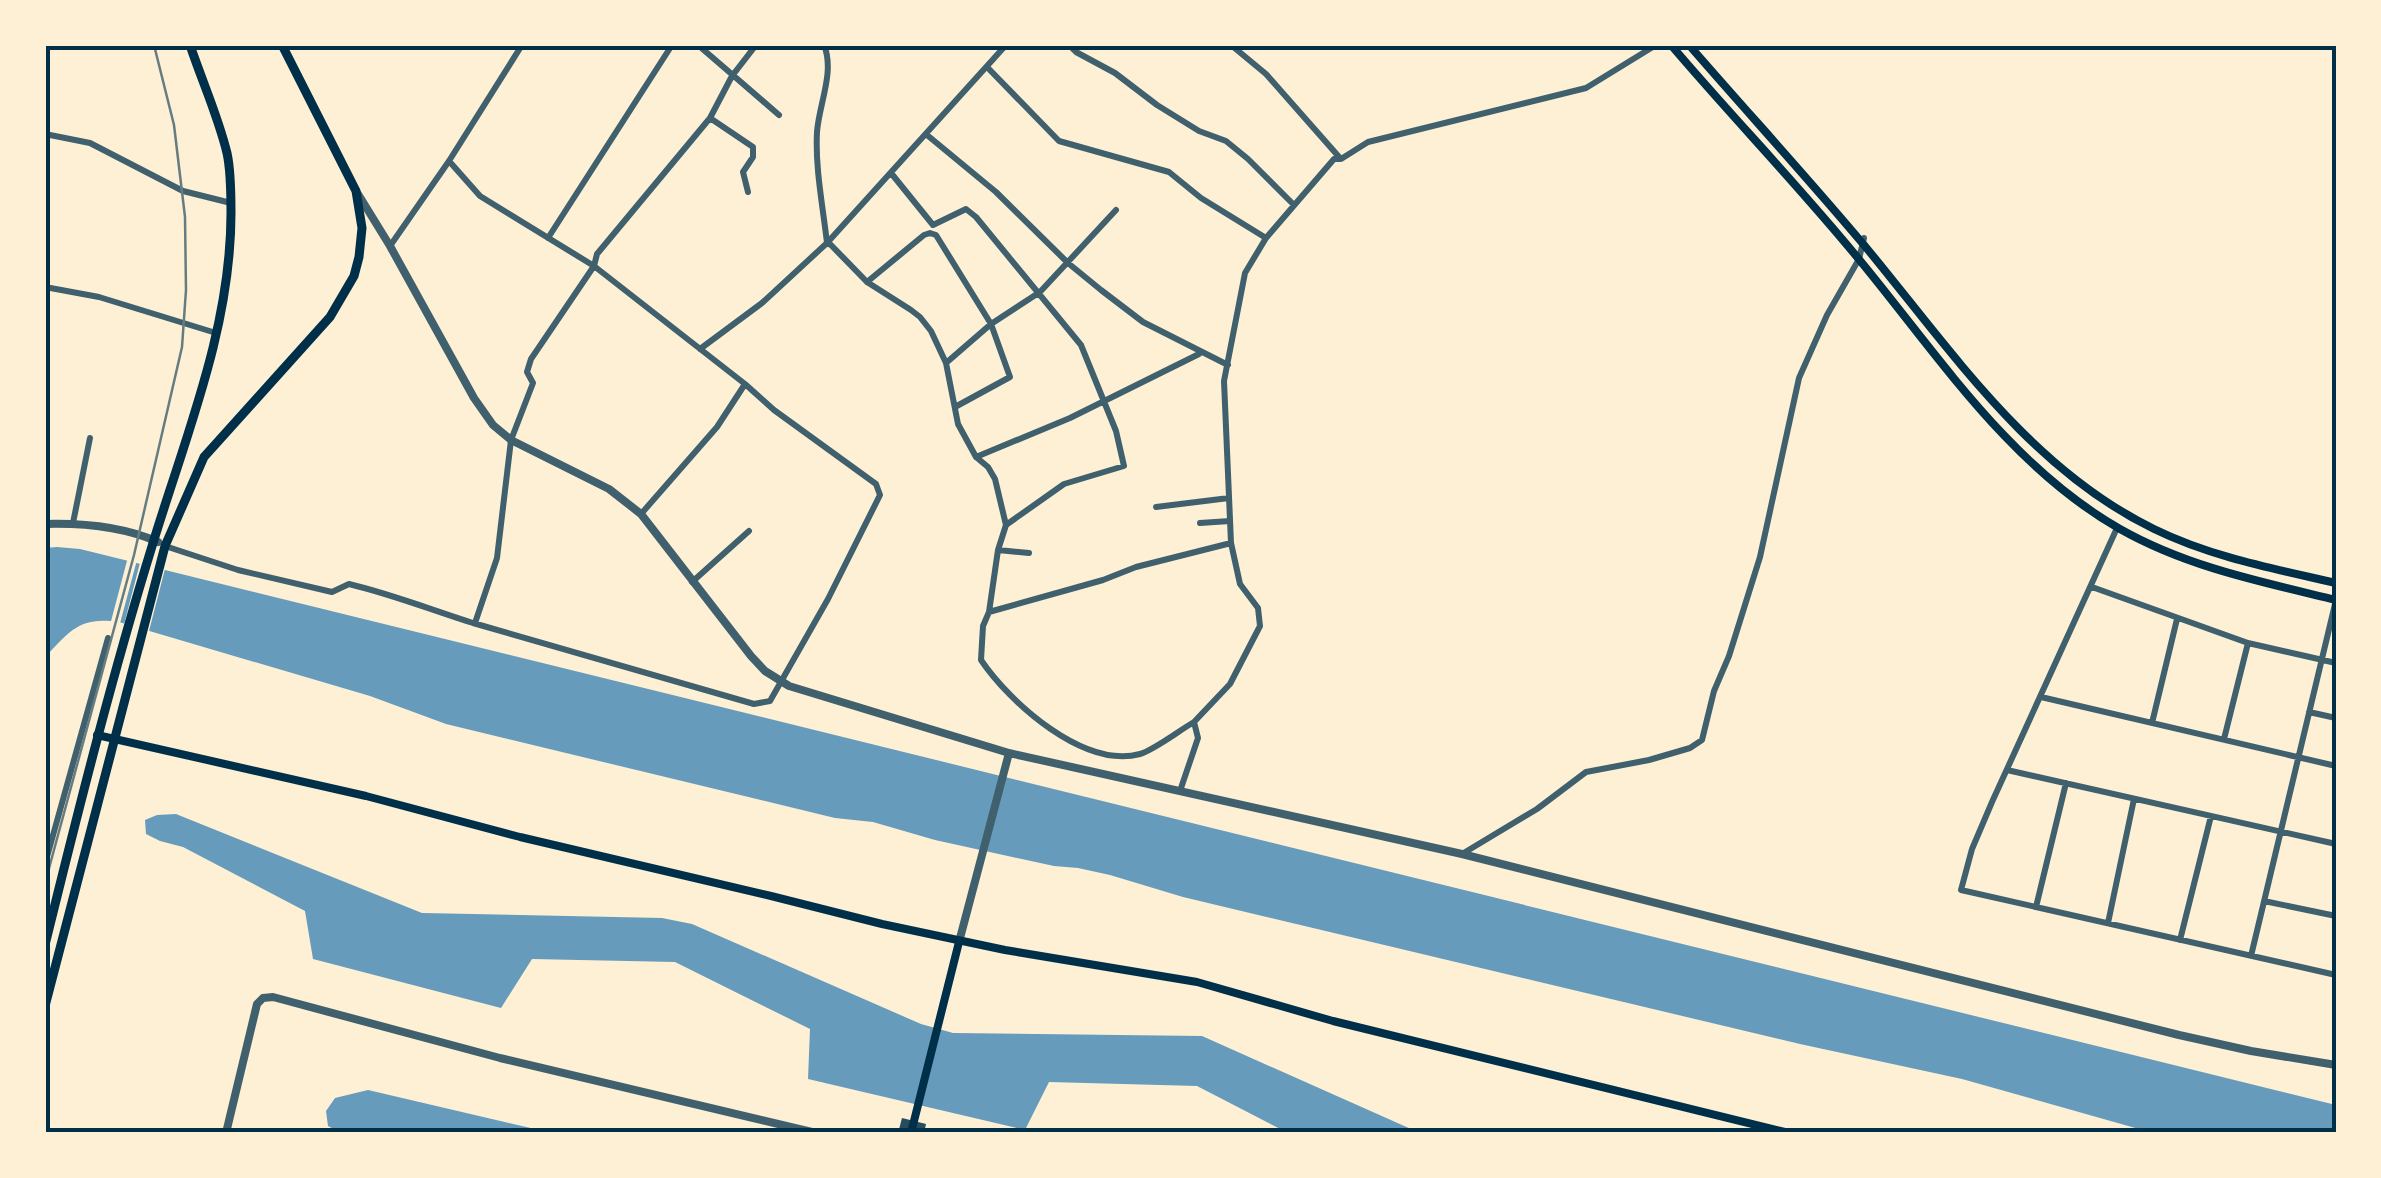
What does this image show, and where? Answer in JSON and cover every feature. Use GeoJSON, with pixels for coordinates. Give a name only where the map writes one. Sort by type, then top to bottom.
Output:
{"type":"FeatureCollection","features":[{"type":"Feature","properties":{"kind":"main road"},"geometry":{"type":"LineString","coordinates":[[45,946],[97,735],[218,334],[229,259],[228,155],[190,45]]}},
{"type":"Feature","properties":{"kind":"main road"},"geometry":{"type":"LineString","coordinates":[[45,1006],[164,549],[204,457],[330,317],[354,276],[362,228],[356,191],[282,45]]}},
{"type":"Feature","properties":{"kind":"main road"},"geometry":{"type":"LineString","coordinates":[[1671,45],[1859,259],[1998,430],[2039,471],[2117,528],[2148,544],[2208,568],[2336,600]]}},
{"type":"Feature","properties":{"kind":"main road"},"geometry":{"type":"LineString","coordinates":[[1690,45],[1863,240],[1972,379],[2049,458],[2100,498],[2155,529],[2212,552],[2336,583]]}},
{"type":"Feature","properties":{"kind":"main road"},"geometry":{"type":"LineString","coordinates":[[186,446],[204,457]]}},
{"type":"Feature","properties":{"kind":"main road"},"geometry":{"type":"LineString","coordinates":[[2039,471],[2049,458]]}},
{"type":"Feature","properties":{"kind":"main road"},"geometry":{"type":"LineString","coordinates":[[2298,591],[2302,575]]}},
{"type":"Feature","properties":{"kind":"main road"},"geometry":{"type":"LineString","coordinates":[[97,735],[366,796],[959,942],[1197,982],[1334,1021],[1788,1133]]}},
{"type":"Feature","properties":{"kind":"main road"},"geometry":{"type":"LineString","coordinates":[[911,1133],[959,942]]}},
{"type":"Feature","properties":{"kind":"street"},"geometry":{"type":"LineString","coordinates":[[390,246],[522,45]]}},
{"type":"Feature","properties":{"kind":"street"},"geometry":{"type":"LineString","coordinates":[[548,238],[672,45]]}},
{"type":"Feature","properties":{"kind":"street"},"geometry":{"type":"LineString","coordinates":[[698,45],[779,115]]}},
{"type":"Feature","properties":{"kind":"street"},"geometry":{"type":"LineString","coordinates":[[475,623],[497,558],[510,440],[533,383],[527,372],[531,359],[594,266],[597,254],[710,118],[732,76],[756,45]]}},
{"type":"Feature","properties":{"kind":"street"},"geometry":{"type":"LineString","coordinates":[[824,45],[828,67],[817,132],[827,243],[867,282],[920,316],[931,331],[946,362],[958,424],[976,457],[995,478],[1006,525],[998,550],[989,612],[982,626],[981,660],[1008,694],[1047,727],[1076,745],[1113,755],[1141,754],[1194,722],[1230,684],[1260,626],[1258,608],[1240,584],[1230,544],[1224,382],[1245,273],[1266,238],[1334,160],[1368,142],[1586,88],[1656,45]]}},
{"type":"Feature","properties":{"kind":"street"},"geometry":{"type":"LineString","coordinates":[[700,349],[762,303],[827,243],[1006,45]]}},
{"type":"Feature","properties":{"kind":"street"},"geometry":{"type":"LineString","coordinates":[[1068,45],[1199,131],[1226,141],[1294,205]]}},
{"type":"Feature","properties":{"kind":"street"},"geometry":{"type":"LineString","coordinates":[[1231,45],[1266,74],[1341,159]]}},
{"type":"Feature","properties":{"kind":"street"},"geometry":{"type":"LineString","coordinates":[[987,67],[1059,141],[1168,172],[1201,198],[1266,238]]}},
{"type":"Feature","properties":{"kind":"street"},"geometry":{"type":"LineString","coordinates":[[710,118],[752,147],[754,156],[742,172],[748,192]]}},
{"type":"Feature","properties":{"kind":"street"},"geometry":{"type":"LineString","coordinates":[[45,134],[90,142],[183,191],[231,203]]}},
{"type":"Feature","properties":{"kind":"street"},"geometry":{"type":"LineString","coordinates":[[927,134],[996,192],[1068,263],[1144,322],[1228,365]]}},
{"type":"Feature","properties":{"kind":"street"},"geometry":{"type":"LineString","coordinates":[[45,524],[73,523],[142,536],[164,549],[332,592],[348,584],[374,590],[754,704],[770,701],[880,495],[876,484],[774,410],[594,266],[480,196],[449,160]]}},
{"type":"Feature","properties":{"kind":"street"},"geometry":{"type":"LineString","coordinates":[[891,173],[932,225],[991,324],[1010,377],[955,406]]}},
{"type":"Feature","properties":{"kind":"street"},"geometry":{"type":"LineString","coordinates":[[356,191],[474,398],[494,425],[510,440],[609,489],[641,514],[751,656],[780,682],[1009,753],[1462,854],[2096,1016],[2336,1065]]}},
{"type":"Feature","properties":{"kind":"street"},"geometry":{"type":"LineString","coordinates":[[932,225],[966,210],[976,217],[1082,344],[1116,431],[1124,466],[1064,484],[1006,525]]}},
{"type":"Feature","properties":{"kind":"street"},"geometry":{"type":"LineString","coordinates":[[946,362],[991,324],[1040,292],[1116,210]]}},
{"type":"Feature","properties":{"kind":"street"},"geometry":{"type":"LineString","coordinates":[[867,282],[924,235],[930,232],[936,236]]}},
{"type":"Feature","properties":{"kind":"street"},"geometry":{"type":"LineString","coordinates":[[1462,854],[1537,809],[1586,772],[1649,760],[1690,748],[1702,740],[1714,692],[1760,557],[1799,378],[1827,315],[1859,259],[1863,240]]}},
{"type":"Feature","properties":{"kind":"street"},"geometry":{"type":"LineString","coordinates":[[45,288],[99,297],[218,334]]}},
{"type":"Feature","properties":{"kind":"street"},"geometry":{"type":"LineString","coordinates":[[976,457],[1070,418],[1200,353]]}},
{"type":"Feature","properties":{"kind":"street"},"geometry":{"type":"LineString","coordinates":[[641,514],[717,427],[745,384]]}},
{"type":"Feature","properties":{"kind":"street"},"geometry":{"type":"LineString","coordinates":[[73,523],[90,438]]}},
{"type":"Feature","properties":{"kind":"street"},"geometry":{"type":"LineString","coordinates":[[1156,507],[1229,498]]}},
{"type":"Feature","properties":{"kind":"street"},"geometry":{"type":"LineString","coordinates":[[1200,523],[1230,522]]}},
{"type":"Feature","properties":{"kind":"street"},"geometry":{"type":"LineString","coordinates":[[2117,528],[1972,849],[1962,890],[2336,975]]}},
{"type":"Feature","properties":{"kind":"street"},"geometry":{"type":"LineString","coordinates":[[692,582],[750,531]]}},
{"type":"Feature","properties":{"kind":"street"},"geometry":{"type":"LineString","coordinates":[[989,612],[1136,567],[1230,544]]}},
{"type":"Feature","properties":{"kind":"street"},"geometry":{"type":"LineString","coordinates":[[998,550],[1029,553]]}},
{"type":"Feature","properties":{"kind":"street"},"geometry":{"type":"LineString","coordinates":[[2092,587],[2248,643],[2336,663]]}},
{"type":"Feature","properties":{"kind":"street"},"geometry":{"type":"LineString","coordinates":[[2251,956],[2336,600]]}},
{"type":"Feature","properties":{"kind":"street"},"geometry":{"type":"LineString","coordinates":[[2152,722],[2177,619]]}},
{"type":"Feature","properties":{"kind":"street"},"geometry":{"type":"LineString","coordinates":[[45,864],[108,638]]}},
{"type":"Feature","properties":{"kind":"street"},"geometry":{"type":"LineString","coordinates":[[2224,740],[2248,643]]}},
{"type":"Feature","properties":{"kind":"street"},"geometry":{"type":"LineString","coordinates":[[2041,697],[2336,766]]}},
{"type":"Feature","properties":{"kind":"street"},"geometry":{"type":"LineString","coordinates":[[2309,712],[2336,718]]}},
{"type":"Feature","properties":{"kind":"street"},"geometry":{"type":"LineString","coordinates":[[1180,791],[1198,738],[1194,722]]}},
{"type":"Feature","properties":{"kind":"street"},"geometry":{"type":"LineString","coordinates":[[959,942],[1009,753]]}},
{"type":"Feature","properties":{"kind":"street"},"geometry":{"type":"LineString","coordinates":[[2007,770],[2336,844]]}},
{"type":"Feature","properties":{"kind":"street"},"geometry":{"type":"LineString","coordinates":[[2036,907],[2066,783]]}},
{"type":"Feature","properties":{"kind":"street"},"geometry":{"type":"LineString","coordinates":[[2108,923],[2134,799]]}},
{"type":"Feature","properties":{"kind":"street"},"geometry":{"type":"LineString","coordinates":[[2180,940],[2211,816]]}},
{"type":"Feature","properties":{"kind":"street"},"geometry":{"type":"LineString","coordinates":[[2264,900],[2336,916]]}},
{"type":"Feature","properties":{"kind":"street"},"geometry":{"type":"LineString","coordinates":[[226,1133],[258,1004],[263,998],[273,997],[500,1058],[816,1133]]}},
{"type":"Feature","properties":{"kind":"water"},"geometry":{"type":"Polygon","coordinates":[[[45,548],[80,549],[2336,1105],[2336,1133],[2153,1133],[1962,1079],[1183,897],[1110,875],[935,840],[873,822],[835,818],[446,724],[370,696],[119,622],[85,623],[45,657],[45,548]]]}},
{"type":"Feature","properties":{"kind":"water"},"geometry":{"type":"Polygon","coordinates":[[[176,814],[422,913],[662,918],[692,924],[921,1024],[953,1033],[1202,1036],[1420,1133],[1288,1133],[1197,1086],[1049,1082],[1025,1130],[808,1079],[810,1029],[675,962],[532,959],[501,1008],[313,959],[305,911],[183,847],[146,834],[145,820],[176,814]]]}},
{"type":"Feature","properties":{"kind":"water"},"geometry":{"type":"Polygon","coordinates":[[[368,1090],[552,1133],[341,1133],[328,1126],[326,1111],[335,1098],[368,1090]]]}},
{"type":"Feature","properties":{"kind":"pier"},"geometry":{"type":"Polygon","coordinates":[[[128,557],[137,560],[119,627],[110,625],[128,557]]]}},
{"type":"Feature","properties":{"kind":"pier"},"geometry":{"type":"Polygon","coordinates":[[[141,559],[166,565],[148,635],[123,628],[141,559]]]}},
{"type":"Feature","properties":{"kind":"building"},"geometry":{"type":"Polygon","coordinates":[[[902,1118],[926,1124],[924,1133],[898,1133],[902,1118]]]}},
{"type":"Feature","properties":{"kind":"railway"},"geometry":{"type":"LineString","coordinates":[[45,883],[134,555],[182,347],[185,217],[174,125],[154,45]]}}]}
